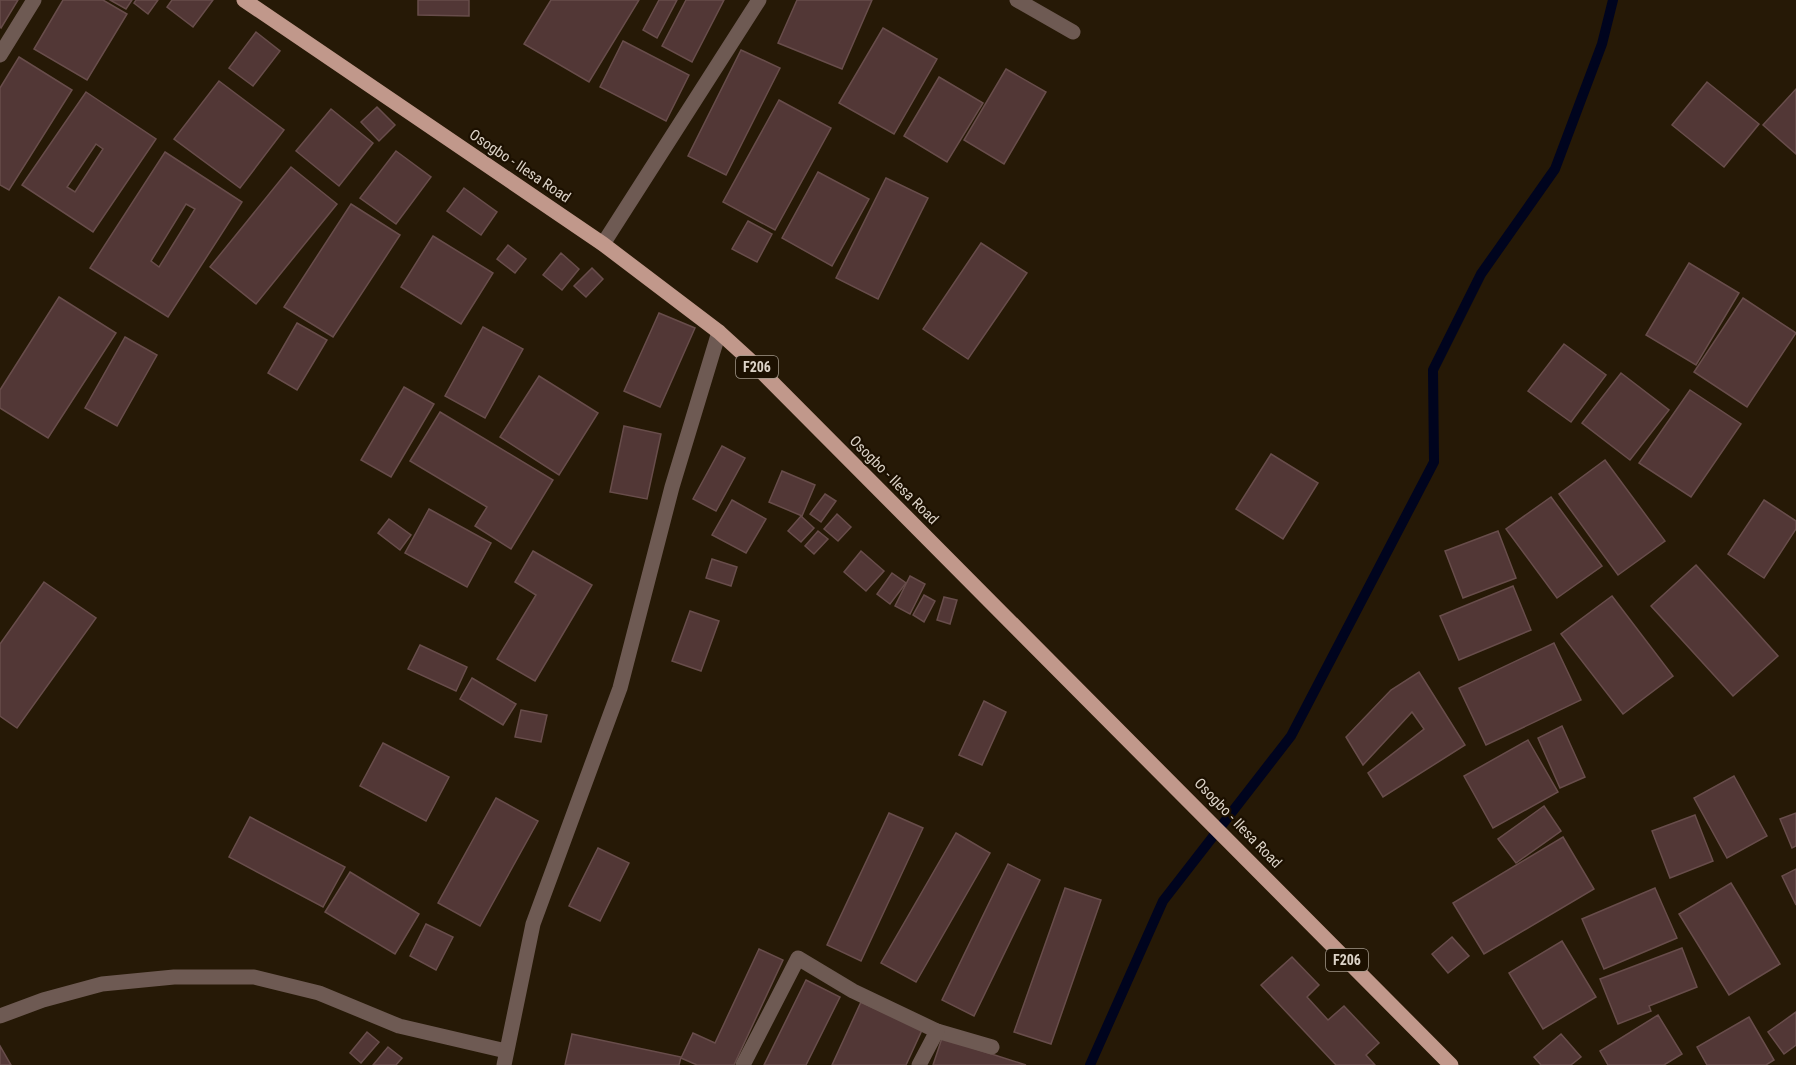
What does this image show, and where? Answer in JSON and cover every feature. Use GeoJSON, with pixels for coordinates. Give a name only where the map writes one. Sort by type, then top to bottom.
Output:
{"type":"FeatureCollection","features":[{"type":"Feature","properties":{"kind":"main road","name":"Osogbo - Ilesa Road"},"geometry":{"type":"LineString","coordinates":[[244,0],[603,244],[719,332],[753,363],[1204,814],[1451,1065]]}},
{"type":"Feature","properties":{"kind":"street"},"geometry":{"type":"LineString","coordinates":[[0,55],[34,0]]}},
{"type":"Feature","properties":{"kind":"street"},"geometry":{"type":"LineString","coordinates":[[603,244],[759,0]]}},
{"type":"Feature","properties":{"kind":"street"},"geometry":{"type":"LineString","coordinates":[[1017,0],[1073,32]]}},
{"type":"Feature","properties":{"kind":"street"},"geometry":{"type":"LineString","coordinates":[[0,1016],[43,1000],[102,984],[174,977],[254,977],[319,993],[399,1026],[505,1058],[533,924],[620,688],[672,488],[719,332]]}},
{"type":"Feature","properties":{"kind":"street"},"geometry":{"type":"LineString","coordinates":[[743,1065],[798,958],[853,991],[937,1031],[993,1047]]}},
{"type":"Feature","properties":{"kind":"street"},"geometry":{"type":"LineString","coordinates":[[919,1065],[937,1031]]}},
{"type":"Feature","properties":{"kind":"building"},"geometry":{"type":"Polygon","coordinates":[[[0,0],[18,0],[1,28],[0,27],[0,0]]]}},
{"type":"Feature","properties":{"kind":"building"},"geometry":{"type":"Polygon","coordinates":[[[63,0],[103,0],[127,14],[87,80],[34,49],[63,0]]]}},
{"type":"Feature","properties":{"kind":"building"},"geometry":{"type":"Polygon","coordinates":[[[110,0],[132,0],[126,9],[110,0]]]}},
{"type":"Feature","properties":{"kind":"building"},"geometry":{"type":"Polygon","coordinates":[[[136,0],[158,0],[148,14],[134,3],[136,0]]]}},
{"type":"Feature","properties":{"kind":"building"},"geometry":{"type":"Polygon","coordinates":[[[172,0],[213,0],[193,27],[167,7],[172,0]]]}},
{"type":"Feature","properties":{"kind":"building"},"geometry":{"type":"Polygon","coordinates":[[[418,0],[469,0],[469,16],[418,15],[418,0]]]}},
{"type":"Feature","properties":{"kind":"building"},"geometry":{"type":"Polygon","coordinates":[[[551,0],[639,0],[589,82],[524,44],[551,0]]]}},
{"type":"Feature","properties":{"kind":"building"},"geometry":{"type":"Polygon","coordinates":[[[659,0],[677,0],[657,38],[643,30],[659,0]]]}},
{"type":"Feature","properties":{"kind":"building"},"geometry":{"type":"Polygon","coordinates":[[[686,0],[724,0],[692,62],[662,46],[686,0]]]}},
{"type":"Feature","properties":{"kind":"building"},"geometry":{"type":"Polygon","coordinates":[[[797,0],[872,0],[842,69],[778,43],[797,0]]]}},
{"type":"Feature","properties":{"kind":"building"},"geometry":{"type":"Polygon","coordinates":[[[883,28],[937,59],[894,134],[839,103],[883,28]]]}},
{"type":"Feature","properties":{"kind":"building"},"geometry":{"type":"Polygon","coordinates":[[[256,32],[280,51],[253,86],[229,68],[256,32]]]}},
{"type":"Feature","properties":{"kind":"building"},"geometry":{"type":"Polygon","coordinates":[[[623,41],[689,75],[666,121],[600,87],[623,41]]]}},
{"type":"Feature","properties":{"kind":"building"},"geometry":{"type":"Polygon","coordinates":[[[741,50],[780,68],[726,175],[688,156],[741,50]]]}},
{"type":"Feature","properties":{"kind":"building"},"geometry":{"type":"Polygon","coordinates":[[[19,57],[72,90],[9,190],[0,185],[0,88],[19,57]]]}},
{"type":"Feature","properties":{"kind":"building"},"geometry":{"type":"Polygon","coordinates":[[[1006,69],[1046,92],[1004,164],[964,140],[1006,69]]]}},
{"type":"Feature","properties":{"kind":"building"},"geometry":{"type":"Polygon","coordinates":[[[939,77],[983,103],[947,162],[904,136],[939,77]]]}},
{"type":"Feature","properties":{"kind":"building"},"geometry":{"type":"Polygon","coordinates":[[[219,81],[284,130],[240,188],[174,139],[219,81]]]}},
{"type":"Feature","properties":{"kind":"building"},"geometry":{"type":"Polygon","coordinates":[[[1707,82],[1759,124],[1724,167],[1672,125],[1707,82]]]}},
{"type":"Feature","properties":{"kind":"building"},"geometry":{"type":"Polygon","coordinates":[[[1796,89],[1796,154],[1763,125],[1796,89]]]}},
{"type":"Feature","properties":{"kind":"building"},"geometry":{"type":"Polygon","coordinates":[[[86,92],[156,139],[93,232],[22,185],[86,92]],[[96,144],[67,187],[75,192],[103,149],[96,144]]]}},
{"type":"Feature","properties":{"kind":"building"},"geometry":{"type":"Polygon","coordinates":[[[779,100],[831,128],[775,230],[723,202],[779,100]]]}},
{"type":"Feature","properties":{"kind":"building"},"geometry":{"type":"Polygon","coordinates":[[[377,107],[395,125],[379,141],[361,122],[377,107]]]}},
{"type":"Feature","properties":{"kind":"building"},"geometry":{"type":"Polygon","coordinates":[[[331,109],[373,143],[339,186],[296,151],[331,109]]]}},
{"type":"Feature","properties":{"kind":"building"},"geometry":{"type":"Polygon","coordinates":[[[396,151],[431,177],[396,224],[360,198],[396,151]]]}},
{"type":"Feature","properties":{"kind":"building"},"geometry":{"type":"Polygon","coordinates":[[[165,152],[242,202],[168,317],[90,268],[165,152]],[[186,204],[151,261],[159,267],[195,209],[186,204]]]}},
{"type":"Feature","properties":{"kind":"building"},"geometry":{"type":"Polygon","coordinates":[[[291,167],[337,204],[256,304],[210,267],[291,167]]]}},
{"type":"Feature","properties":{"kind":"building"},"geometry":{"type":"Polygon","coordinates":[[[818,172],[869,199],[832,266],[782,238],[818,172]]]}},
{"type":"Feature","properties":{"kind":"building"},"geometry":{"type":"Polygon","coordinates":[[[886,178],[928,198],[878,299],[836,278],[886,178]]]}},
{"type":"Feature","properties":{"kind":"building"},"geometry":{"type":"Polygon","coordinates":[[[464,188],[497,212],[481,235],[447,211],[464,188]]]}},
{"type":"Feature","properties":{"kind":"building"},"geometry":{"type":"Polygon","coordinates":[[[351,204],[400,235],[333,337],[284,307],[351,204]]]}},
{"type":"Feature","properties":{"kind":"building"},"geometry":{"type":"Polygon","coordinates":[[[748,221],[772,234],[757,262],[732,249],[748,221]]]}},
{"type":"Feature","properties":{"kind":"building"},"geometry":{"type":"Polygon","coordinates":[[[433,236],[493,273],[461,324],[401,287],[433,236]]]}},
{"type":"Feature","properties":{"kind":"building"},"geometry":{"type":"Polygon","coordinates":[[[981,243],[1027,273],[968,359],[923,329],[981,243]]]}},
{"type":"Feature","properties":{"kind":"building"},"geometry":{"type":"Polygon","coordinates":[[[508,245],[526,259],[515,273],[497,259],[508,245]]]}},
{"type":"Feature","properties":{"kind":"building"},"geometry":{"type":"Polygon","coordinates":[[[561,253],[579,269],[562,290],[543,275],[561,253]]]}},
{"type":"Feature","properties":{"kind":"building"},"geometry":{"type":"Polygon","coordinates":[[[1689,263],[1739,293],[1696,365],[1646,335],[1689,263]]]}},
{"type":"Feature","properties":{"kind":"building"},"geometry":{"type":"Polygon","coordinates":[[[592,268],[603,279],[586,297],[574,286],[592,268]]]}},
{"type":"Feature","properties":{"kind":"building"},"geometry":{"type":"Polygon","coordinates":[[[59,297],[116,333],[48,438],[0,408],[0,390],[59,297]]]}},
{"type":"Feature","properties":{"kind":"building"},"geometry":{"type":"Polygon","coordinates":[[[1743,298],[1796,333],[1747,407],[1694,372],[1743,298]]]}},
{"type":"Feature","properties":{"kind":"building"},"geometry":{"type":"Polygon","coordinates":[[[659,313],[695,328],[660,407],[624,391],[659,313]]]}},
{"type":"Feature","properties":{"kind":"building"},"geometry":{"type":"Polygon","coordinates":[[[297,323],[327,340],[297,390],[268,373],[297,323]]]}},
{"type":"Feature","properties":{"kind":"building"},"geometry":{"type":"Polygon","coordinates":[[[483,327],[523,349],[485,418],[445,396],[483,327]]]}},
{"type":"Feature","properties":{"kind":"building"},"geometry":{"type":"Polygon","coordinates":[[[125,337],[157,355],[117,426],[85,408],[125,337]]]}},
{"type":"Feature","properties":{"kind":"building"},"geometry":{"type":"Polygon","coordinates":[[[1564,344],[1606,375],[1571,422],[1528,391],[1564,344]]]}},
{"type":"Feature","properties":{"kind":"building"},"geometry":{"type":"Polygon","coordinates":[[[1621,373],[1669,410],[1630,460],[1582,423],[1621,373]]]}},
{"type":"Feature","properties":{"kind":"building"},"geometry":{"type":"Polygon","coordinates":[[[539,376],[598,413],[559,475],[500,437],[539,376]]]}},
{"type":"Feature","properties":{"kind":"building"},"geometry":{"type":"Polygon","coordinates":[[[404,387],[434,404],[391,477],[361,460],[404,387]]]}},
{"type":"Feature","properties":{"kind":"building"},"geometry":{"type":"Polygon","coordinates":[[[1690,390],[1741,424],[1691,497],[1639,463],[1690,390]]]}},
{"type":"Feature","properties":{"kind":"building"},"geometry":{"type":"Polygon","coordinates":[[[440,412],[553,480],[511,549],[475,526],[487,507],[410,461],[440,412]]]}},
{"type":"Feature","properties":{"kind":"building"},"geometry":{"type":"Polygon","coordinates":[[[624,426],[661,434],[647,499],[610,492],[624,426]]]}},
{"type":"Feature","properties":{"kind":"building"},"geometry":{"type":"Polygon","coordinates":[[[722,446],[745,458],[716,511],[693,499],[722,446]]]}},
{"type":"Feature","properties":{"kind":"building"},"geometry":{"type":"Polygon","coordinates":[[[1271,454],[1318,483],[1283,539],[1236,509],[1271,454]]]}},
{"type":"Feature","properties":{"kind":"building"},"geometry":{"type":"Polygon","coordinates":[[[1605,460],[1665,541],[1618,575],[1559,494],[1605,460]]]}},
{"type":"Feature","properties":{"kind":"building"},"geometry":{"type":"Polygon","coordinates":[[[782,471],[815,485],[802,516],[769,502],[782,471]]]}},
{"type":"Feature","properties":{"kind":"building"},"geometry":{"type":"Polygon","coordinates":[[[825,494],[836,501],[821,522],[810,514],[825,494]]]}},
{"type":"Feature","properties":{"kind":"building"},"geometry":{"type":"Polygon","coordinates":[[[1551,497],[1602,566],[1557,598],[1506,529],[1551,497]]]}},
{"type":"Feature","properties":{"kind":"building"},"geometry":{"type":"Polygon","coordinates":[[[732,500],[766,519],[746,553],[712,535],[732,500]]]}},
{"type":"Feature","properties":{"kind":"building"},"geometry":{"type":"Polygon","coordinates":[[[1764,500],[1796,521],[1796,529],[1764,578],[1728,554],[1764,500]]]}},
{"type":"Feature","properties":{"kind":"building"},"geometry":{"type":"Polygon","coordinates":[[[429,509],[491,543],[467,587],[405,553],[429,509]]]}},
{"type":"Feature","properties":{"kind":"building"},"geometry":{"type":"Polygon","coordinates":[[[837,514],[851,527],[838,541],[824,529],[837,514]]]}},
{"type":"Feature","properties":{"kind":"building"},"geometry":{"type":"Polygon","coordinates":[[[801,516],[814,528],[801,542],[788,531],[801,516]]]}},
{"type":"Feature","properties":{"kind":"building"},"geometry":{"type":"Polygon","coordinates":[[[389,519],[411,535],[400,550],[378,533],[389,519]]]}},
{"type":"Feature","properties":{"kind":"building"},"geometry":{"type":"Polygon","coordinates":[[[818,531],[828,539],[814,554],[805,546],[818,531]]]}},
{"type":"Feature","properties":{"kind":"building"},"geometry":{"type":"Polygon","coordinates":[[[1498,531],[1516,578],[1463,598],[1445,551],[1498,531]]]}},
{"type":"Feature","properties":{"kind":"building"},"geometry":{"type":"Polygon","coordinates":[[[533,551],[592,585],[535,681],[497,659],[536,595],[515,582],[533,551]]]}},
{"type":"Feature","properties":{"kind":"building"},"geometry":{"type":"Polygon","coordinates":[[[861,551],[884,571],[866,591],[844,572],[861,551]]]}},
{"type":"Feature","properties":{"kind":"building"},"geometry":{"type":"Polygon","coordinates":[[[712,559],[737,567],[731,586],[706,578],[712,559]]]}},
{"type":"Feature","properties":{"kind":"building"},"geometry":{"type":"Polygon","coordinates":[[[1696,565],[1778,656],[1733,696],[1651,606],[1696,565]]]}},
{"type":"Feature","properties":{"kind":"building"},"geometry":{"type":"Polygon","coordinates":[[[892,573],[906,583],[890,604],[877,594],[892,573]]]}},
{"type":"Feature","properties":{"kind":"building"},"geometry":{"type":"Polygon","coordinates":[[[910,576],[925,584],[910,614],[895,606],[910,576]]]}},
{"type":"Feature","properties":{"kind":"building"},"geometry":{"type":"Polygon","coordinates":[[[44,582],[96,618],[17,728],[0,716],[0,644],[44,582]]]}},
{"type":"Feature","properties":{"kind":"building"},"geometry":{"type":"Polygon","coordinates":[[[1513,586],[1531,630],[1459,660],[1440,616],[1513,586]]]}},
{"type":"Feature","properties":{"kind":"building"},"geometry":{"type":"Polygon","coordinates":[[[924,595],[935,601],[924,622],[913,615],[924,595]]]}},
{"type":"Feature","properties":{"kind":"building"},"geometry":{"type":"Polygon","coordinates":[[[1612,596],[1673,676],[1623,714],[1561,634],[1612,596]]]}},
{"type":"Feature","properties":{"kind":"building"},"geometry":{"type":"Polygon","coordinates":[[[944,597],[957,600],[950,624],[937,620],[944,597]]]}},
{"type":"Feature","properties":{"kind":"building"},"geometry":{"type":"Polygon","coordinates":[[[690,611],[719,621],[701,671],[672,661],[690,611]]]}},
{"type":"Feature","properties":{"kind":"building"},"geometry":{"type":"Polygon","coordinates":[[[1554,643],[1581,700],[1486,745],[1459,688],[1554,643]]]}},
{"type":"Feature","properties":{"kind":"building"},"geometry":{"type":"Polygon","coordinates":[[[420,645],[467,667],[456,691],[408,669],[420,645]]]}},
{"type":"Feature","properties":{"kind":"building"},"geometry":{"type":"Polygon","coordinates":[[[1419,672],[1465,745],[1383,797],[1368,773],[1424,729],[1412,712],[1363,765],[1346,737],[1391,690],[1419,672]]]}},
{"type":"Feature","properties":{"kind":"building"},"geometry":{"type":"Polygon","coordinates":[[[472,678],[516,704],[503,725],[460,699],[472,678]]]}},
{"type":"Feature","properties":{"kind":"building"},"geometry":{"type":"Polygon","coordinates":[[[984,701],[1006,712],[982,765],[959,755],[984,701]]]}},
{"type":"Feature","properties":{"kind":"building"},"geometry":{"type":"Polygon","coordinates":[[[521,710],[547,715],[541,742],[515,737],[521,710]]]}},
{"type":"Feature","properties":{"kind":"building"},"geometry":{"type":"Polygon","coordinates":[[[1562,726],[1585,777],[1560,788],[1538,738],[1562,726]]]}},
{"type":"Feature","properties":{"kind":"building"},"geometry":{"type":"Polygon","coordinates":[[[1528,740],[1558,792],[1493,828],[1464,776],[1528,740]]]}},
{"type":"Feature","properties":{"kind":"building"},"geometry":{"type":"Polygon","coordinates":[[[383,743],[449,777],[426,821],[360,786],[383,743]]]}},
{"type":"Feature","properties":{"kind":"building"},"geometry":{"type":"Polygon","coordinates":[[[1734,776],[1767,836],[1727,858],[1694,798],[1734,776]]]}},
{"type":"Feature","properties":{"kind":"building"},"geometry":{"type":"Polygon","coordinates":[[[496,798],[538,821],[480,926],[438,903],[496,798]]]}},
{"type":"Feature","properties":{"kind":"building"},"geometry":{"type":"Polygon","coordinates":[[[1544,806],[1561,831],[1516,863],[1498,839],[1544,806]]]}},
{"type":"Feature","properties":{"kind":"building"},"geometry":{"type":"Polygon","coordinates":[[[889,813],[923,828],[861,961],[827,945],[889,813]]]}},
{"type":"Feature","properties":{"kind":"building"},"geometry":{"type":"Polygon","coordinates":[[[1796,813],[1796,846],[1792,848],[1780,819],[1796,813]]]}},
{"type":"Feature","properties":{"kind":"building"},"geometry":{"type":"Polygon","coordinates":[[[1695,815],[1713,861],[1670,878],[1652,831],[1695,815]]]}},
{"type":"Feature","properties":{"kind":"building"},"geometry":{"type":"Polygon","coordinates":[[[250,817],[345,867],[323,907],[229,857],[250,817]]]}},
{"type":"Feature","properties":{"kind":"building"},"geometry":{"type":"Polygon","coordinates":[[[956,833],[990,853],[916,982],[881,963],[956,833]]]}},
{"type":"Feature","properties":{"kind":"building"},"geometry":{"type":"Polygon","coordinates":[[[1563,837],[1594,889],[1484,954],[1453,903],[1563,837]]]}},
{"type":"Feature","properties":{"kind":"building"},"geometry":{"type":"Polygon","coordinates":[[[598,848],[629,863],[600,921],[569,906],[598,848]]]}},
{"type":"Feature","properties":{"kind":"building"},"geometry":{"type":"Polygon","coordinates":[[[1008,864],[1040,880],[974,1016],[942,1000],[1008,864]]]}},
{"type":"Feature","properties":{"kind":"building"},"geometry":{"type":"Polygon","coordinates":[[[1796,869],[1796,905],[1782,876],[1796,869]]]}},
{"type":"Feature","properties":{"kind":"building"},"geometry":{"type":"Polygon","coordinates":[[[350,872],[419,914],[395,954],[325,912],[350,872]]]}},
{"type":"Feature","properties":{"kind":"building"},"geometry":{"type":"Polygon","coordinates":[[[1731,883],[1780,964],[1729,995],[1679,914],[1731,883]]]}},
{"type":"Feature","properties":{"kind":"building"},"geometry":{"type":"Polygon","coordinates":[[[1065,888],[1101,900],[1051,1044],[1014,1032],[1065,888]]]}},
{"type":"Feature","properties":{"kind":"building"},"geometry":{"type":"Polygon","coordinates":[[[1655,888],[1677,938],[1604,969],[1582,919],[1655,888]]]}},
{"type":"Feature","properties":{"kind":"building"},"geometry":{"type":"Polygon","coordinates":[[[426,924],[453,937],[436,970],[410,956],[426,924]]]}},
{"type":"Feature","properties":{"kind":"building"},"geometry":{"type":"Polygon","coordinates":[[[1452,937],[1469,956],[1448,973],[1432,954],[1452,937]]]}},
{"type":"Feature","properties":{"kind":"building"},"geometry":{"type":"Polygon","coordinates":[[[1562,941],[1596,997],[1543,1029],[1509,973],[1562,941]]]}},
{"type":"Feature","properties":{"kind":"building"},"geometry":{"type":"Polygon","coordinates":[[[1682,948],[1697,987],[1649,1006],[1651,1011],[1618,1024],[1600,979],[1682,948]]]}},
{"type":"Feature","properties":{"kind":"building"},"geometry":{"type":"Polygon","coordinates":[[[759,949],[783,960],[734,1065],[697,1065],[681,1058],[693,1033],[715,1043],[759,949]]]}},
{"type":"Feature","properties":{"kind":"building"},"geometry":{"type":"Polygon","coordinates":[[[1292,957],[1319,985],[1307,997],[1328,1020],[1344,1006],[1379,1043],[1366,1055],[1375,1065],[1336,1065],[1261,985],[1292,957]]]}},
{"type":"Feature","properties":{"kind":"building"},"geometry":{"type":"Polygon","coordinates":[[[806,980],[840,997],[806,1065],[764,1065],[806,980]]]}},
{"type":"Feature","properties":{"kind":"building"},"geometry":{"type":"Polygon","coordinates":[[[861,1002],[922,1030],[906,1065],[832,1065],[861,1002]]]}},
{"type":"Feature","properties":{"kind":"building"},"geometry":{"type":"Polygon","coordinates":[[[1796,1012],[1796,1045],[1784,1054],[1768,1032],[1796,1012]]]}},
{"type":"Feature","properties":{"kind":"building"},"geometry":{"type":"Polygon","coordinates":[[[1658,1015],[1682,1054],[1664,1065],[1608,1065],[1600,1051],[1658,1015]]]}},
{"type":"Feature","properties":{"kind":"building"},"geometry":{"type":"Polygon","coordinates":[[[1749,1017],[1774,1060],[1766,1065],[1707,1065],[1697,1047],[1749,1017]]]}},
{"type":"Feature","properties":{"kind":"building"},"geometry":{"type":"Polygon","coordinates":[[[367,1032],[379,1042],[361,1063],[350,1053],[367,1032]]]}},
{"type":"Feature","properties":{"kind":"building"},"geometry":{"type":"Polygon","coordinates":[[[572,1034],[681,1057],[679,1065],[565,1065],[572,1034]]]}},
{"type":"Feature","properties":{"kind":"building"},"geometry":{"type":"Polygon","coordinates":[[[1561,1034],[1581,1057],[1571,1065],[1541,1065],[1534,1057],[1561,1034]]]}},
{"type":"Feature","properties":{"kind":"building"},"geometry":{"type":"Polygon","coordinates":[[[942,1038],[1026,1065],[933,1065],[942,1038]]]}},
{"type":"Feature","properties":{"kind":"building"},"geometry":{"type":"Polygon","coordinates":[[[0,1046],[11,1065],[0,1065],[0,1046]]]}},
{"type":"Feature","properties":{"kind":"building"},"geometry":{"type":"Polygon","coordinates":[[[388,1047],[402,1058],[396,1065],[373,1065],[388,1047]]]}},
{"type":"Feature","properties":{"kind":"waterway"},"geometry":{"type":"LineString","coordinates":[[1090,1065],[1163,901],[1291,736],[1434,462],[1433,370],[1481,274],[1555,169],[1602,44],[1613,0]]}}]}
